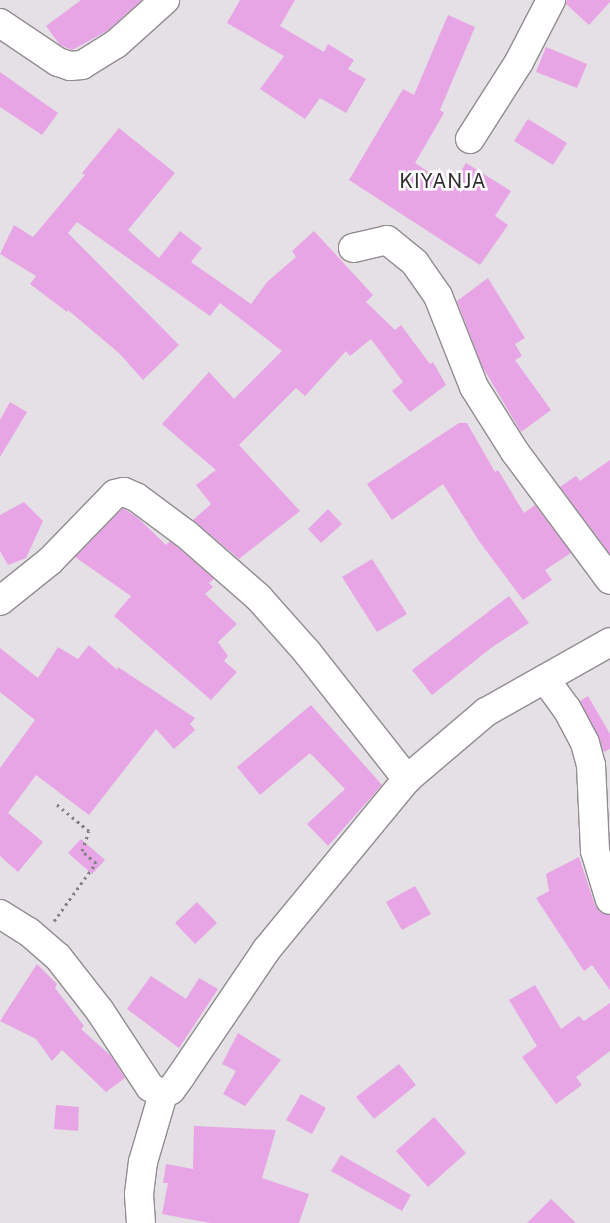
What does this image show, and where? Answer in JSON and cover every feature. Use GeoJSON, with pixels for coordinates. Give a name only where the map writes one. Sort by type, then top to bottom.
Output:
{"type":"FeatureCollection","features":[{"type":"Feature","properties":{"kind":"street"},"geometry":{"type":"LineString","coordinates":[[0,24],[58,62],[70,66],[82,65],[116,44],[164,0]]}},
{"type":"Feature","properties":{"kind":"street"},"geometry":{"type":"LineString","coordinates":[[470,139],[519,62],[551,0]]}},
{"type":"Feature","properties":{"kind":"street"},"geometry":{"type":"LineString","coordinates":[[353,248],[387,240],[415,263],[438,296],[474,387],[515,452],[610,580]]}},
{"type":"Feature","properties":{"kind":"street"},"geometry":{"type":"LineString","coordinates":[[0,601],[50,561],[115,494],[124,492],[136,497],[159,511],[259,598],[307,652],[407,779]]}},
{"type":"Feature","properties":{"kind":"street"},"geometry":{"type":"LineString","coordinates":[[141,1223],[139,1194],[143,1162],[163,1094],[171,1090],[267,949],[407,779],[486,712],[610,642]]}},
{"type":"Feature","properties":{"kind":"street"},"geometry":{"type":"LineString","coordinates":[[545,679],[567,708],[589,758],[594,790],[595,851],[610,900]]}},
{"type":"Feature","properties":{"kind":"street"},"geometry":{"type":"LineString","coordinates":[[0,914],[58,957],[100,1011],[150,1087],[163,1094]]}},
{"type":"Feature","properties":{"kind":"path"},"geometry":{"type":"LineString","coordinates":[[39,942],[96,863],[82,851],[89,831],[55,803]]}},
{"type":"Feature","properties":{"kind":"building"},"geometry":{"type":"Polygon","coordinates":[[[81,0],[142,0],[107,31],[72,50],[60,45],[46,26],[81,0]]]}},
{"type":"Feature","properties":{"kind":"building"},"geometry":{"type":"Polygon","coordinates":[[[240,0],[295,0],[280,26],[324,52],[328,44],[354,60],[348,69],[366,79],[346,113],[320,98],[305,119],[260,89],[284,56],[227,23],[240,0]]]}},
{"type":"Feature","properties":{"kind":"building"},"geometry":{"type":"Polygon","coordinates":[[[567,0],[610,0],[610,2],[589,25],[566,4],[567,0]]]}},
{"type":"Feature","properties":{"kind":"building"},"geometry":{"type":"Polygon","coordinates":[[[448,15],[475,27],[440,110],[444,113],[415,163],[451,187],[466,163],[511,191],[495,216],[508,225],[480,265],[349,180],[403,89],[414,95],[448,15]]]}},
{"type":"Feature","properties":{"kind":"building"},"geometry":{"type":"Polygon","coordinates":[[[546,47],[587,64],[577,88],[536,72],[546,47]]]}},
{"type":"Feature","properties":{"kind":"building"},"geometry":{"type":"Polygon","coordinates":[[[0,72],[58,113],[42,135],[0,107],[0,72]]]}},
{"type":"Feature","properties":{"kind":"building"},"geometry":{"type":"Polygon","coordinates":[[[528,119],[567,143],[553,165],[514,141],[528,119]]]}},
{"type":"Feature","properties":{"kind":"building"},"geometry":{"type":"Polygon","coordinates":[[[119,128],[175,173],[128,230],[159,258],[180,231],[202,248],[191,262],[251,304],[267,282],[296,257],[292,251],[314,231],[373,295],[366,302],[395,330],[401,325],[430,364],[433,362],[446,385],[410,412],[392,391],[403,382],[371,339],[350,356],[346,351],[305,396],[296,388],[239,445],[300,511],[239,559],[193,520],[211,504],[196,485],[216,470],[162,424],[209,372],[234,399],[282,351],[220,303],[210,316],[77,222],[68,233],[179,345],[143,380],[120,354],[68,310],[67,312],[30,284],[36,276],[0,254],[14,225],[33,237],[85,175],[82,173],[119,128]]]}},
{"type":"Feature","properties":{"kind":"building"},"geometry":{"type":"Polygon","coordinates":[[[488,278],[525,338],[515,344],[522,356],[515,360],[551,410],[521,432],[482,366],[457,301],[488,278]]]}},
{"type":"Feature","properties":{"kind":"building"},"geometry":{"type":"Polygon","coordinates":[[[10,402],[27,412],[0,457],[0,420],[10,402]]]}},
{"type":"Feature","properties":{"kind":"building"},"geometry":{"type":"Polygon","coordinates":[[[459,423],[467,423],[495,472],[498,470],[524,513],[535,505],[571,553],[545,570],[552,580],[523,600],[479,541],[443,484],[392,520],[367,484],[459,423]]]}},
{"type":"Feature","properties":{"kind":"building"},"geometry":{"type":"Polygon","coordinates":[[[610,460],[610,554],[560,487],[576,476],[580,481],[610,460]]]}},
{"type":"Feature","properties":{"kind":"building"},"geometry":{"type":"Polygon","coordinates":[[[24,502],[43,521],[26,558],[8,565],[0,551],[0,515],[24,502]]]}},
{"type":"Feature","properties":{"kind":"building"},"geometry":{"type":"Polygon","coordinates":[[[123,508],[138,518],[166,545],[170,541],[214,579],[209,583],[213,587],[205,594],[237,624],[218,642],[228,656],[224,661],[237,672],[211,700],[114,616],[131,596],[75,557],[123,508]]]}},
{"type":"Feature","properties":{"kind":"building"},"geometry":{"type":"Polygon","coordinates":[[[328,509],[342,524],[321,543],[308,529],[328,509]]]}},
{"type":"Feature","properties":{"kind":"building"},"geometry":{"type":"Polygon","coordinates":[[[372,559],[407,614],[377,632],[342,577],[372,559]]]}},
{"type":"Feature","properties":{"kind":"building"},"geometry":{"type":"Polygon","coordinates":[[[509,596],[529,623],[491,648],[432,695],[412,670],[509,596]]]}},
{"type":"Feature","properties":{"kind":"building"},"geometry":{"type":"Polygon","coordinates":[[[89,645],[117,670],[118,667],[195,718],[190,724],[195,730],[174,749],[156,729],[89,815],[36,775],[8,813],[43,842],[18,872],[0,856],[0,768],[35,720],[0,692],[0,648],[38,678],[58,647],[78,659],[89,645]]]}},
{"type":"Feature","properties":{"kind":"building"},"geometry":{"type":"Polygon","coordinates":[[[588,696],[610,734],[610,749],[604,752],[580,701],[588,696]]]}},
{"type":"Feature","properties":{"kind":"building"},"geometry":{"type":"Polygon","coordinates":[[[311,705],[382,785],[328,846],[307,824],[345,789],[310,753],[260,795],[237,767],[311,705]]]}},
{"type":"Feature","properties":{"kind":"building"},"geometry":{"type":"Polygon","coordinates":[[[81,839],[105,860],[92,874],[68,853],[81,839]]]}},
{"type":"Feature","properties":{"kind":"building"},"geometry":{"type":"Polygon","coordinates":[[[579,857],[595,905],[600,912],[610,915],[610,990],[592,965],[584,971],[536,898],[549,891],[546,874],[579,857]]]}},
{"type":"Feature","properties":{"kind":"building"},"geometry":{"type":"Polygon","coordinates":[[[415,886],[431,914],[402,930],[386,902],[415,886]]]}},
{"type":"Feature","properties":{"kind":"building"},"geometry":{"type":"Polygon","coordinates":[[[197,902],[217,923],[195,944],[175,923],[197,902]]]}},
{"type":"Feature","properties":{"kind":"building"},"geometry":{"type":"Polygon","coordinates":[[[37,964],[57,984],[55,988],[84,1026],[81,1029],[111,1056],[125,1078],[106,1092],[62,1050],[52,1061],[36,1039],[0,1021],[37,964]]]}},
{"type":"Feature","properties":{"kind":"building"},"geometry":{"type":"Polygon","coordinates":[[[151,976],[186,999],[199,978],[218,989],[179,1048],[127,1009],[151,976]]]}},
{"type":"Feature","properties":{"kind":"building"},"geometry":{"type":"Polygon","coordinates":[[[535,985],[561,1029],[579,1016],[584,1021],[610,1003],[610,1051],[576,1077],[582,1085],[556,1104],[522,1057],[537,1046],[509,1000],[535,985]]]}},
{"type":"Feature","properties":{"kind":"building"},"geometry":{"type":"Polygon","coordinates":[[[238,1033],[281,1060],[245,1106],[223,1094],[236,1071],[222,1064],[238,1033]]]}},
{"type":"Feature","properties":{"kind":"building"},"geometry":{"type":"Polygon","coordinates":[[[399,1064],[416,1085],[374,1119],[356,1097],[399,1064]]]}},
{"type":"Feature","properties":{"kind":"building"},"geometry":{"type":"Polygon","coordinates":[[[301,1094],[326,1108],[312,1134],[286,1120],[301,1094]]]}},
{"type":"Feature","properties":{"kind":"building"},"geometry":{"type":"Polygon","coordinates":[[[56,1105],[79,1107],[78,1131],[54,1129],[56,1105]]]}},
{"type":"Feature","properties":{"kind":"building"},"geometry":{"type":"Polygon","coordinates":[[[434,1117],[466,1153],[428,1187],[396,1151],[434,1117]]]}},
{"type":"Feature","properties":{"kind":"building"},"geometry":{"type":"Polygon","coordinates":[[[194,1126],[276,1130],[262,1178],[309,1194],[299,1223],[210,1223],[162,1214],[168,1183],[163,1183],[166,1164],[193,1169],[194,1126]]]}},
{"type":"Feature","properties":{"kind":"building"},"geometry":{"type":"Polygon","coordinates":[[[341,1155],[411,1195],[402,1211],[331,1171],[341,1155]]]}},
{"type":"Feature","properties":{"kind":"building"},"geometry":{"type":"Polygon","coordinates":[[[551,1199],[576,1223],[527,1223],[551,1199]]]}},
{"type":"Feature","properties":{"kind":"district","name":"KIYANJA"},"geometry":{"type":"Point","coordinates":[443,181]}}]}
